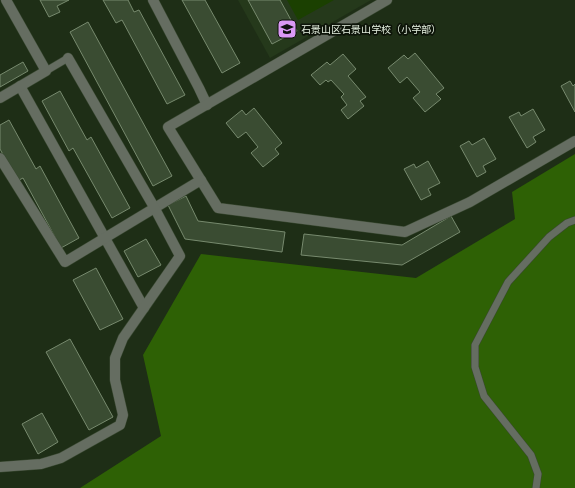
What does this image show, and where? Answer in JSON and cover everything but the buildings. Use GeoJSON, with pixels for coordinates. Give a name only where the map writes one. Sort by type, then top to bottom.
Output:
{"type":"FeatureCollection","features":[{"type":"Feature","properties":{"kind":"street"},"geometry":{"type":"LineString","coordinates":[[0,98],[46,71],[6,0]]}},
{"type":"Feature","properties":{"kind":"street"},"geometry":{"type":"LineString","coordinates":[[153,0],[207,105]]}},
{"type":"Feature","properties":{"kind":"street"},"geometry":{"type":"LineString","coordinates":[[387,0],[168,127],[218,208],[405,232],[470,202],[575,140]]}},
{"type":"Feature","properties":{"kind":"street"},"geometry":{"type":"LineString","coordinates":[[0,467],[41,464],[61,458],[120,424],[123,415],[115,380],[115,358],[123,338],[180,256],[154,207],[68,58]]}},
{"type":"Feature","properties":{"kind":"street"},"geometry":{"type":"LineString","coordinates":[[20,86],[144,308]]}},
{"type":"Feature","properties":{"kind":"street"},"geometry":{"type":"LineString","coordinates":[[0,158],[64,262],[200,180]]}},
{"type":"Feature","properties":{"kind":"lane"},"geometry":{"type":"LineString","coordinates":[[46,71],[68,58]]}},
{"type":"Feature","properties":{"kind":"lane"},"geometry":{"type":"LineString","coordinates":[[536,488],[538,474],[531,454],[484,396],[475,367],[475,345],[508,282],[549,237],[567,223],[575,220]]}},
{"type":"Feature","properties":{"kind":"shaded area","name":"石景山区石景山学校（小学部）"},"geometry":{"type":"Polygon","coordinates":[[[238,0],[371,0],[270,58],[238,0]]]}},
{"type":"Feature","properties":{"kind":"green space"},"geometry":{"type":"Polygon","coordinates":[[[287,0],[334,0],[298,20],[287,0]]]}},
{"type":"Feature","properties":{"kind":"green space"},"geometry":{"type":"Polygon","coordinates":[[[575,154],[575,488],[80,488],[161,436],[143,355],[201,254],[416,278],[515,219],[512,192],[575,154]]]}},
{"type":"Feature","properties":{"kind":"place","name":"石景山区石景山学校（小学部）"},"geometry":{"type":"Point","coordinates":[287,29]}}]}
